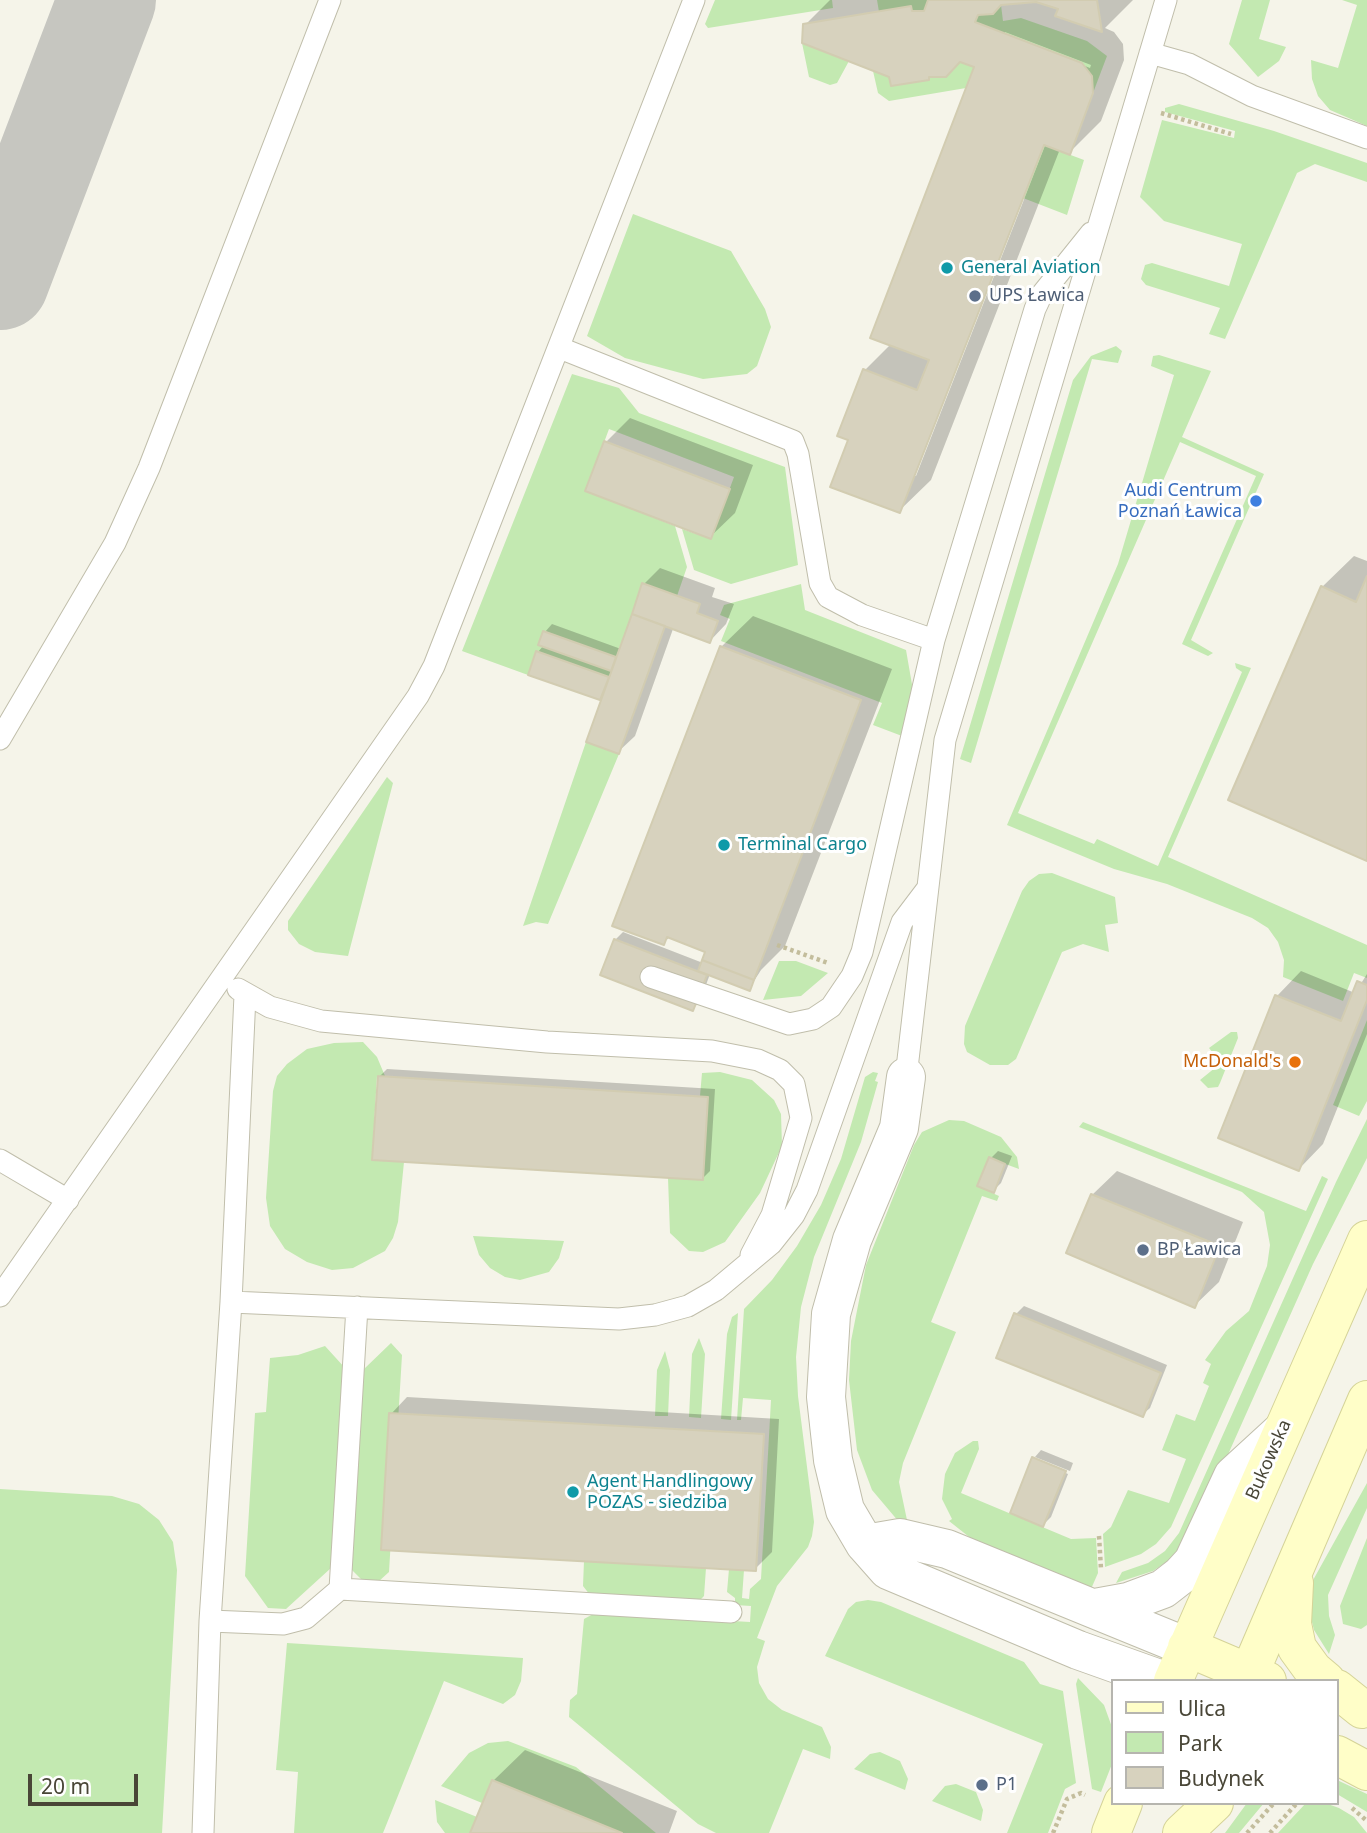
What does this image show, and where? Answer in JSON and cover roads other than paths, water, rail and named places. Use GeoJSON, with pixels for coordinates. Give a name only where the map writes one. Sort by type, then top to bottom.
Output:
{"type":"FeatureCollection","features":[{"type":"Feature","properties":{"kind":"main road","name":"Bukowska"},"geometry":{"type":"LineString","coordinates":[[1180,1664],[1367,1240]]}},
{"type":"Feature","properties":{"kind":"main road"},"geometry":{"type":"LineString","coordinates":[[1180,1664],[1254,1678],[1295,1564],[1367,1400]]}},
{"type":"Feature","properties":{"kind":"main road"},"geometry":{"type":"LineString","coordinates":[[1295,1564],[1292,1624],[1297,1648],[1312,1670],[1323,1679]]}},
{"type":"Feature","properties":{"kind":"main road"},"geometry":{"type":"LineString","coordinates":[[1107,1800],[1111,1833]]}},
{"type":"Feature","properties":{"kind":"main road"},"geometry":{"type":"LineString","coordinates":[[1182,1833],[1193,1805]]}},
{"type":"Feature","properties":{"kind":"main road"},"geometry":{"type":"LineString","coordinates":[[1182,1833],[1212,1805]]}},
{"type":"Feature","properties":{"kind":"street"},"geometry":{"type":"LineString","coordinates":[[906,1077],[898,1128],[843,1267],[828,1341],[827,1397],[833,1460],[845,1510],[865,1544],[888,1570],[1078,1650],[1159,1679]]}},
{"type":"Feature","properties":{"kind":"street"},"geometry":{"type":"LineString","coordinates":[[865,1544],[900,1538],[920,1541],[1128,1602],[1163,1589],[1193,1562],[1233,1476],[1281,1433]]}},
{"type":"Feature","properties":{"kind":"street"},"geometry":{"type":"LineString","coordinates":[[1102,1593],[1180,1664]]}},
{"type":"Feature","properties":{"kind":"street"},"geometry":{"type":"LineString","coordinates":[[1078,1650],[1112,1683]]}},
{"type":"Feature","properties":{"kind":"lane"},"geometry":{"type":"LineString","coordinates":[[0,739],[115,543],[144,480],[330,0]]}},
{"type":"Feature","properties":{"kind":"lane"},"geometry":{"type":"LineString","coordinates":[[0,1296],[429,676],[560,348],[694,0]]}},
{"type":"Feature","properties":{"kind":"lane"},"geometry":{"type":"LineString","coordinates":[[906,1077],[944,740],[1166,0]]}},
{"type":"Feature","properties":{"kind":"lane"},"geometry":{"type":"LineString","coordinates":[[1150,53],[1189,64],[1252,96],[1367,138]]}},
{"type":"Feature","properties":{"kind":"lane"},"geometry":{"type":"LineString","coordinates":[[651,977],[789,1024],[813,1018],[831,1007],[852,976],[862,952],[934,640],[1035,309],[1042,295],[1097,225]]}},
{"type":"Feature","properties":{"kind":"lane"},"geometry":{"type":"LineString","coordinates":[[560,348],[793,441],[798,454],[821,583],[828,597],[862,615],[934,640]]}},
{"type":"Feature","properties":{"kind":"lane"},"geometry":{"type":"LineString","coordinates":[[231,1302],[619,1319],[655,1315],[688,1306],[716,1290],[771,1244],[794,1216],[807,1190],[902,922],[927,889]]}},
{"type":"Feature","properties":{"kind":"lane"},"geometry":{"type":"LineString","coordinates":[[222,976],[245,995],[270,1007],[321,1021],[547,1042],[712,1051],[758,1060],[780,1070],[794,1084],[801,1118],[772,1215],[745,1266]]}},
{"type":"Feature","properties":{"kind":"lane"},"geometry":{"type":"LineString","coordinates":[[203,1833],[210,1621],[231,1302],[245,995]]}},
{"type":"Feature","properties":{"kind":"lane"},"geometry":{"type":"LineString","coordinates":[[0,1160],[68,1200]]}},
{"type":"Feature","properties":{"kind":"lane"},"geometry":{"type":"LineString","coordinates":[[340,1589],[357,1307]]}},
{"type":"Feature","properties":{"kind":"lane"},"geometry":{"type":"LineString","coordinates":[[210,1621],[283,1625],[306,1618],[340,1589],[731,1612]]}},
{"type":"Feature","properties":{"kind":"place","name":"General Aviation"},"geometry":{"type":"Point","coordinates":[947,268]}},
{"type":"Feature","properties":{"kind":"place","name":"UPS Ławica"},"geometry":{"type":"Point","coordinates":[975,296]}},
{"type":"Feature","properties":{"kind":"place","name":"Audi Centrum Poznań Ławica"},"geometry":{"type":"Point","coordinates":[1256,501]}},
{"type":"Feature","properties":{"kind":"place","name":"Terminal Cargo"},"geometry":{"type":"Point","coordinates":[724,845]}},
{"type":"Feature","properties":{"kind":"place","name":"McDonald's"},"geometry":{"type":"Point","coordinates":[1295,1062]}},
{"type":"Feature","properties":{"kind":"place","name":"BP Ławica"},"geometry":{"type":"Point","coordinates":[1143,1250]}},
{"type":"Feature","properties":{"kind":"place","name":"Agent Handlingowy POZAS - siedziba"},"geometry":{"type":"Point","coordinates":[573,1492]}},
{"type":"Feature","properties":{"kind":"place","name":"P1"},"geometry":{"type":"Point","coordinates":[982,1785]}}]}
